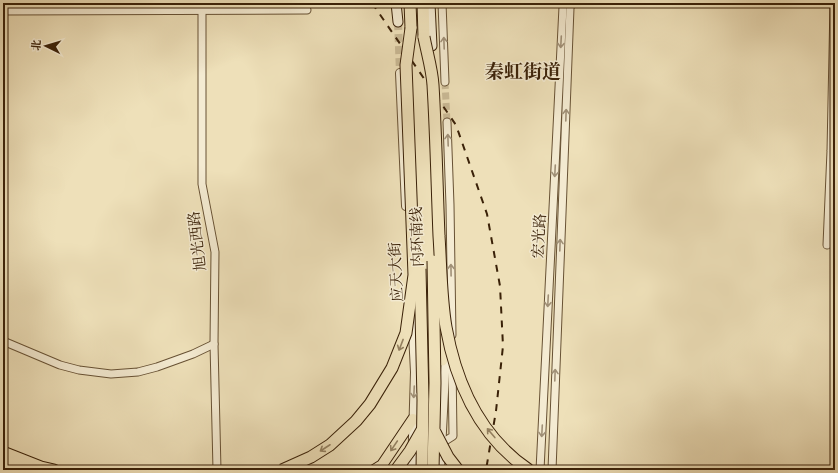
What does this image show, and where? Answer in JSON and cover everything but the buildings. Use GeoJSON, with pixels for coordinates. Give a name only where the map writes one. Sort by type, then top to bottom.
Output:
{"type":"FeatureCollection","features":[{"type":"Feature","properties":{"kind":"highway","name":"内环南线"},"geometry":{"type":"LineString","coordinates":[[410,3],[422,295],[422,470]]}},
{"type":"Feature","properties":{"kind":"highway","name":"内环南线"},"geometry":{"type":"LineString","coordinates":[[423,3],[434,292],[435,383],[433,470]]}},
{"type":"Feature","properties":{"kind":"highway"},"geometry":{"type":"LineString","coordinates":[[411,28],[406,65],[415,333],[418,370],[426,403],[437,435],[448,457],[458,470]]}},
{"type":"Feature","properties":{"kind":"highway"},"geometry":{"type":"LineString","coordinates":[[396,470],[410,451],[426,422],[437,392],[442,360],[441,273],[433,83],[424,37]]}},
{"type":"Feature","properties":{"kind":"highway"},"geometry":{"type":"LineString","coordinates":[[441,273],[446,326],[454,367],[465,392],[474,410],[488,430],[503,448],[520,464],[529,470]]}},
{"type":"Feature","properties":{"kind":"highway"},"geometry":{"type":"LineString","coordinates":[[282,470],[311,457],[330,445],[356,421],[370,404],[392,368],[406,333],[414,276]]}},
{"type":"Feature","properties":{"kind":"highway"},"geometry":{"type":"LineString","coordinates":[[3,452],[41,467],[54,470]]}},
{"type":"Feature","properties":{"kind":"highway"},"geometry":{"type":"LineString","coordinates":[[3,462],[24,470]]}},
{"type":"Feature","properties":{"kind":"main road"},"geometry":{"type":"LineString","coordinates":[[396,3],[398,22]]}},
{"type":"Feature","properties":{"kind":"main road"},"geometry":{"type":"LineString","coordinates":[[430,3],[432,46]]}},
{"type":"Feature","properties":{"kind":"main road"},"geometry":{"type":"LineString","coordinates":[[374,470],[382,465],[413,419]]}},
{"type":"Feature","properties":{"kind":"main road"},"geometry":{"type":"LineString","coordinates":[[3,456],[41,470]]}},
{"type":"Feature","properties":{"kind":"street"},"geometry":{"type":"LineString","coordinates":[[442,3],[446,82]]}},
{"type":"Feature","properties":{"kind":"street","name":"宏光路"},"geometry":{"type":"LineString","coordinates":[[540,470],[564,3]]}},
{"type":"Feature","properties":{"kind":"street","name":"宏光路"},"geometry":{"type":"LineString","coordinates":[[552,470],[570,8],[572,3]]}},
{"type":"Feature","properties":{"kind":"street"},"geometry":{"type":"LineString","coordinates":[[827,245],[831,151],[834,3]]}},
{"type":"Feature","properties":{"kind":"street","name":"旭光西路"},"geometry":{"type":"LineString","coordinates":[[202,10],[202,184],[215,252],[214,344],[217,470]]}},
{"type":"Feature","properties":{"kind":"street"},"geometry":{"type":"LineString","coordinates":[[3,11],[307,10]]}},
{"type":"Feature","properties":{"kind":"street","name":"应天大街"},"geometry":{"type":"LineString","coordinates":[[400,73],[415,372],[412,470]]}},
{"type":"Feature","properties":{"kind":"street"},"geometry":{"type":"LineString","coordinates":[[442,443],[453,436],[450,205],[447,122]]}},
{"type":"Feature","properties":{"kind":"street"},"geometry":{"type":"LineString","coordinates":[[438,130],[447,343],[440,470]]}},
{"type":"Feature","properties":{"kind":"street"},"geometry":{"type":"LineString","coordinates":[[3,341],[60,365],[79,370],[111,374],[138,372],[157,367],[193,354],[214,344]]}},
{"type":"Feature","properties":{"kind":"tunnel"},"geometry":{"type":"LineString","coordinates":[[398,22],[400,73]]}},
{"type":"Feature","properties":{"kind":"tunnel"},"geometry":{"type":"LineString","coordinates":[[445,82],[447,122]]}},
{"type":"Feature","properties":{"kind":"railway"},"geometry":{"type":"LineString","coordinates":[[372,3],[456,125],[487,214],[500,286],[503,346],[496,411],[486,470]]}},
{"type":"Feature","properties":{"kind":"district","name":"秦虹街道"},"geometry":{"type":"Point","coordinates":[523,71]}}]}
